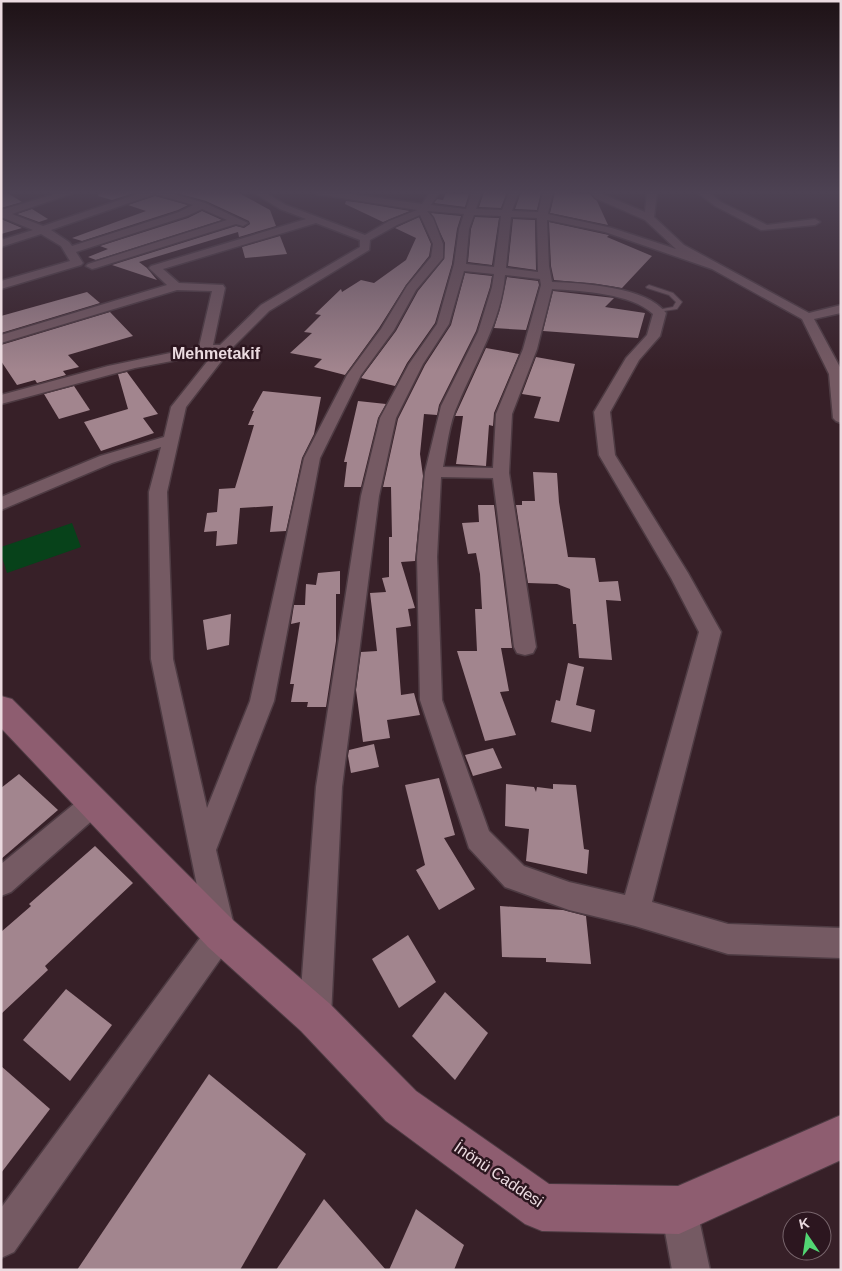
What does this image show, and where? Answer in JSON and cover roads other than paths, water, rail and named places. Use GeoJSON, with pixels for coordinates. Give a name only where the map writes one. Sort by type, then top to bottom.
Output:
{"type":"FeatureCollection","features":[{"type":"Feature","properties":{"kind":"main road","name":"İnönü Caddesi"},"geometry":{"type":"LineString","coordinates":[[1,708],[221,934],[315,1017],[401,1106],[542,1207],[679,1210],[841,1138]]}},
{"type":"Feature","properties":{"kind":"street"},"geometry":{"type":"LineString","coordinates":[[69,251],[77,263]]}},
{"type":"Feature","properties":{"kind":"street"},"geometry":{"type":"LineString","coordinates":[[92,266],[138,251]]}},
{"type":"Feature","properties":{"kind":"street"},"geometry":{"type":"LineString","coordinates":[[176,286],[150,268],[206,251]]}},
{"type":"Feature","properties":{"kind":"street"},"geometry":{"type":"LineString","coordinates":[[1,1239],[221,934],[162,659],[158,492],[179,407],[225,347],[265,308],[359,251]]}},
{"type":"Feature","properties":{"kind":"street"},"geometry":{"type":"LineString","coordinates":[[203,850],[262,701],[312,458],[354,375],[387,330],[411,289],[437,258],[437,251]]}},
{"type":"Feature","properties":{"kind":"street"},"geometry":{"type":"LineString","coordinates":[[315,1017],[330,787],[370,496],[388,418],[416,364],[443,324],[459,267],[461,251]]}},
{"type":"Feature","properties":{"kind":"street"},"geometry":{"type":"LineString","coordinates":[[502,251],[498,288],[485,332],[449,406],[434,472],[427,557],[430,700],[478,839],[515,877],[569,896],[635,912],[728,939],[841,943]]}},
{"type":"Feature","properties":{"kind":"street"},"geometry":{"type":"LineString","coordinates":[[525,647],[501,473],[504,414],[530,349],[546,280],[544,251]]}},
{"type":"Feature","properties":{"kind":"street"},"geometry":{"type":"LineString","coordinates":[[672,251],[712,266]]}},
{"type":"Feature","properties":{"kind":"street"},"geometry":{"type":"LineString","coordinates":[[686,251],[807,317],[838,375],[841,418]]}},
{"type":"Feature","properties":{"kind":"street"},"geometry":{"type":"LineString","coordinates":[[1,285],[77,263],[108,270],[118,269]]}},
{"type":"Feature","properties":{"kind":"street"},"geometry":{"type":"LineString","coordinates":[[459,267],[500,272],[602,290],[634,298],[657,308],[659,311],[659,319],[653,336],[634,358],[602,412],[607,455],[681,578],[710,632],[635,912]]}},
{"type":"Feature","properties":{"kind":"street"},"geometry":{"type":"LineString","coordinates":[[1,339],[176,286],[219,288],[204,350]]}},
{"type":"Feature","properties":{"kind":"street"},"geometry":{"type":"LineString","coordinates":[[807,317],[841,309]]}},
{"type":"Feature","properties":{"kind":"street"},"geometry":{"type":"LineString","coordinates":[[1,400],[118,368],[225,347]]}},
{"type":"Feature","properties":{"kind":"street"},"geometry":{"type":"LineString","coordinates":[[1,504],[116,455],[142,446],[171,440]]}},
{"type":"Feature","properties":{"kind":"street"},"geometry":{"type":"LineString","coordinates":[[434,472],[501,473]]}},
{"type":"Feature","properties":{"kind":"street"},"geometry":{"type":"LineString","coordinates":[[1,882],[94,803]]}},
{"type":"Feature","properties":{"kind":"street"},"geometry":{"type":"LineString","coordinates":[[679,1210],[691,1270]]}},
{"type":"Feature","properties":{"kind":"lane"},"geometry":{"type":"LineString","coordinates":[[650,287],[671,294],[679,302],[675,308],[659,311]]}},
{"type":"Feature","properties":{"kind":"district","name":"Mehmetakif"},"geometry":{"type":"Point","coordinates":[216,353]}}]}
